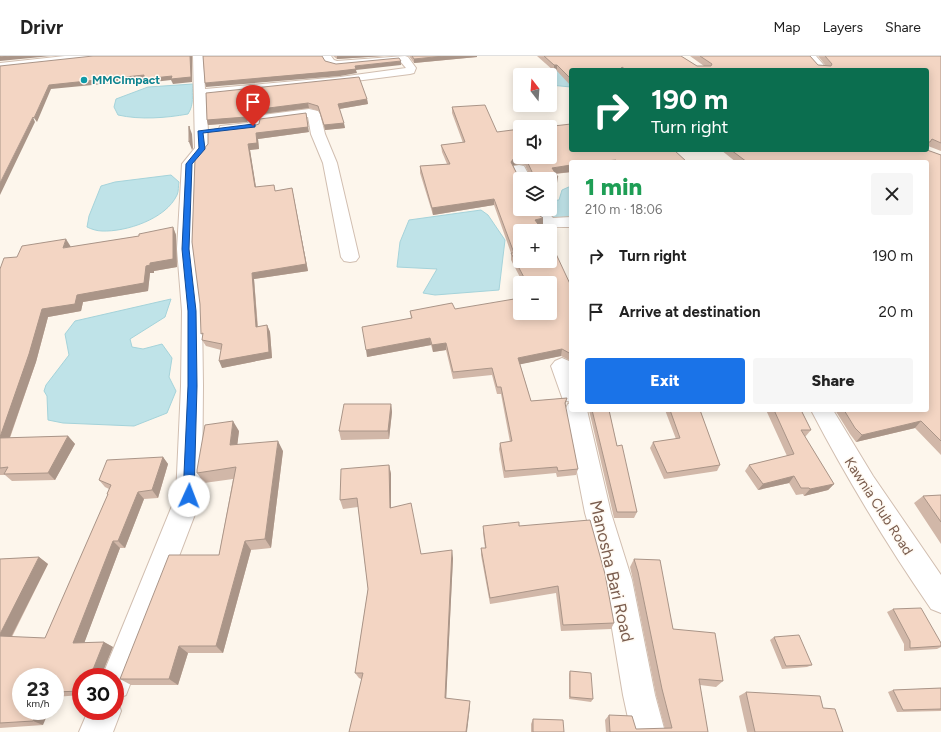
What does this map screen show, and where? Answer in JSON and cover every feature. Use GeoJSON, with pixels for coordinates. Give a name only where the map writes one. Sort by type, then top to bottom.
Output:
{"type":"FeatureCollection","features":[{"type":"Feature","properties":{"kind":"street"},"geometry":{"type":"LineString","coordinates":[[0,66],[94,56]]}},
{"type":"Feature","properties":{"kind":"street"},"geometry":{"type":"LineString","coordinates":[[121,668],[189,496],[192,386],[192,311],[185,249],[189,164],[202,149],[200,132],[198,56]]}},
{"type":"Feature","properties":{"kind":"street"},"geometry":{"type":"LineString","coordinates":[[200,92],[340,80],[400,73],[410,71],[411,68],[404,59],[400,58],[337,64],[330,62],[326,56]]}},
{"type":"Feature","properties":{"kind":"street"},"geometry":{"type":"LineString","coordinates":[[810,56],[821,68]]}},
{"type":"Feature","properties":{"kind":"street"},"geometry":{"type":"LineString","coordinates":[[200,132],[254,126],[255,120],[309,113],[314,114],[318,134],[330,163],[350,257]]}},
{"type":"Feature","properties":{"kind":"street"},"geometry":{"type":"LineString","coordinates":[[541,216],[542,220],[547,222],[569,222]]}},
{"type":"Feature","properties":{"kind":"street"},"geometry":{"type":"LineString","coordinates":[[562,366],[569,388]]}},
{"type":"Feature","properties":{"kind":"street","name":"Manosha Bari Road"},"geometry":{"type":"LineString","coordinates":[[576,412],[598,513],[618,580],[639,695],[648,732]]}},
{"type":"Feature","properties":{"kind":"street","name":"Kawnia Club Road"},"geometry":{"type":"LineString","coordinates":[[823,412],[846,455],[900,540],[941,599]]}},
{"type":"Feature","properties":{"kind":"street"},"geometry":{"type":"LineString","coordinates":[[96,732],[101,720]]}},
{"type":"Feature","properties":{"kind":"water"},"geometry":{"type":"Polygon","coordinates":[[[557,71],[569,71],[569,87],[557,86],[557,71]]]}},
{"type":"Feature","properties":{"kind":"water"},"geometry":{"type":"Polygon","coordinates":[[[193,84],[192,103],[188,114],[171,117],[135,118],[118,115],[114,107],[116,99],[148,87],[193,84]]]}},
{"type":"Feature","properties":{"kind":"water"},"geometry":{"type":"Polygon","coordinates":[[[171,175],[179,182],[178,193],[172,203],[155,217],[133,226],[112,231],[98,231],[87,227],[89,216],[101,186],[115,182],[171,175]]]}},
{"type":"Feature","properties":{"kind":"water"},"geometry":{"type":"Polygon","coordinates":[[[569,187],[569,217],[543,219],[542,216],[557,216],[557,200],[559,200],[562,190],[569,187]]]}},
{"type":"Feature","properties":{"kind":"water"},"geometry":{"type":"Polygon","coordinates":[[[481,210],[488,215],[505,240],[499,290],[435,295],[423,293],[437,269],[397,267],[400,242],[409,220],[481,210]]]}},
{"type":"Feature","properties":{"kind":"water"},"geometry":{"type":"Polygon","coordinates":[[[171,299],[165,317],[130,339],[132,347],[143,349],[162,344],[172,358],[169,377],[176,391],[167,413],[134,426],[63,423],[48,420],[47,396],[44,391],[46,385],[69,355],[65,334],[75,321],[171,299]]]}},
{"type":"Feature","properties":{"kind":"building"},"geometry":{"type":"Polygon","coordinates":[[[93,56],[190,56],[191,77],[171,79],[172,76],[144,79],[144,75],[49,85],[34,118],[33,117],[0,183],[0,66],[93,56]]]}},
{"type":"Feature","properties":{"kind":"building"},"geometry":{"type":"Polygon","coordinates":[[[203,56],[322,56],[325,61],[336,64],[399,58],[401,61],[355,66],[356,69],[339,71],[205,83],[203,56]]]}},
{"type":"Feature","properties":{"kind":"building"},"geometry":{"type":"Polygon","coordinates":[[[412,56],[444,56],[414,59],[412,56]]]}},
{"type":"Feature","properties":{"kind":"building"},"geometry":{"type":"Polygon","coordinates":[[[544,56],[681,56],[697,66],[711,66],[712,64],[700,56],[810,56],[818,65],[831,66],[832,64],[825,56],[941,56],[941,143],[932,139],[929,142],[929,68],[569,68],[569,77],[557,65],[554,65],[544,56]]]}},
{"type":"Feature","properties":{"kind":"building"},"geometry":{"type":"Polygon","coordinates":[[[359,77],[367,99],[338,104],[344,123],[324,125],[318,106],[308,103],[248,111],[246,117],[207,120],[206,93],[359,77]]]}},
{"type":"Feature","properties":{"kind":"building"},"geometry":{"type":"Polygon","coordinates":[[[485,105],[497,132],[513,130],[513,159],[511,162],[516,172],[513,172],[513,216],[540,216],[543,218],[535,220],[538,224],[513,224],[513,250],[494,199],[432,208],[420,166],[450,164],[441,145],[465,142],[452,107],[485,105]]]}},
{"type":"Feature","properties":{"kind":"building"},"geometry":{"type":"Polygon","coordinates":[[[306,113],[308,127],[256,133],[257,143],[248,144],[255,187],[274,185],[275,191],[292,188],[306,264],[252,273],[256,327],[267,325],[269,352],[219,361],[222,344],[202,340],[203,333],[201,334],[200,304],[192,242],[195,159],[208,144],[208,130],[253,126],[259,124],[260,119],[306,113]]]}},
{"type":"Feature","properties":{"kind":"building"},"geometry":{"type":"Polygon","coordinates":[[[569,124],[569,152],[676,152],[685,160],[569,160],[569,165],[552,168],[555,172],[532,172],[528,164],[557,164],[557,126],[569,124]]]}},
{"type":"Feature","properties":{"kind":"building"},"geometry":{"type":"Polygon","coordinates":[[[929,151],[941,155],[941,441],[921,421],[862,435],[855,428],[845,412],[929,412],[929,160],[744,160],[734,152],[929,152],[929,151]]]}},
{"type":"Feature","properties":{"kind":"building"},"geometry":{"type":"Polygon","coordinates":[[[173,227],[173,259],[150,263],[150,265],[146,266],[144,283],[77,295],[75,304],[42,309],[29,354],[0,437],[0,269],[4,258],[17,257],[22,246],[66,239],[63,248],[139,236],[139,234],[173,227]]]}},
{"type":"Feature","properties":{"kind":"building"},"geometry":{"type":"Polygon","coordinates":[[[557,256],[569,282],[569,353],[562,349],[518,358],[531,401],[567,398],[565,403],[578,469],[558,471],[557,467],[505,471],[500,443],[512,441],[501,387],[497,387],[492,368],[453,372],[446,343],[432,345],[430,338],[366,350],[362,327],[412,318],[410,311],[452,303],[455,309],[513,299],[513,320],[557,320],[557,276],[523,276],[519,268],[557,268],[557,256]]]}},
{"type":"Feature","properties":{"kind":"building"},"geometry":{"type":"Polygon","coordinates":[[[344,404],[391,404],[388,431],[339,431],[344,404]]]}},
{"type":"Feature","properties":{"kind":"building"},"geometry":{"type":"Polygon","coordinates":[[[592,412],[609,412],[617,446],[622,445],[637,512],[617,512],[592,412]]]}},
{"type":"Feature","properties":{"kind":"building"},"geometry":{"type":"Polygon","coordinates":[[[671,412],[701,412],[720,465],[667,473],[653,442],[680,438],[671,412]]]}},
{"type":"Feature","properties":{"kind":"building"},"geometry":{"type":"Polygon","coordinates":[[[775,412],[802,412],[811,430],[801,430],[834,484],[810,489],[801,488],[794,476],[763,484],[749,465],[794,454],[775,412]]]}},
{"type":"Feature","properties":{"kind":"building"},"geometry":{"type":"Polygon","coordinates":[[[233,421],[230,445],[278,441],[265,539],[245,541],[216,646],[179,646],[169,679],[124,679],[124,669],[169,555],[219,555],[236,467],[197,473],[205,425],[233,421]]]}},
{"type":"Feature","properties":{"kind":"building"},"geometry":{"type":"Polygon","coordinates":[[[68,436],[48,473],[4,474],[8,467],[0,468],[0,438],[68,436]]]}},
{"type":"Feature","properties":{"kind":"building"},"geometry":{"type":"Polygon","coordinates":[[[163,457],[152,490],[138,492],[118,541],[113,541],[73,643],[104,642],[94,668],[72,668],[72,691],[64,692],[64,668],[12,668],[12,720],[33,720],[0,723],[0,636],[45,638],[108,494],[111,485],[99,480],[107,460],[163,457]]]}},
{"type":"Feature","properties":{"kind":"building"},"geometry":{"type":"Polygon","coordinates":[[[389,465],[390,508],[411,503],[421,554],[452,550],[445,698],[470,701],[466,732],[349,732],[363,673],[355,673],[368,589],[357,498],[340,500],[341,469],[389,465]]]}},
{"type":"Feature","properties":{"kind":"building"},"geometry":{"type":"Polygon","coordinates":[[[941,495],[941,522],[923,496],[941,495]]]}},
{"type":"Feature","properties":{"kind":"building"},"geometry":{"type":"Polygon","coordinates":[[[590,520],[605,574],[614,623],[563,625],[558,586],[490,598],[481,548],[486,548],[483,526],[519,522],[519,526],[590,520]]]}},
{"type":"Feature","properties":{"kind":"building"},"geometry":{"type":"Polygon","coordinates":[[[39,557],[0,634],[0,559],[39,557]]]}},
{"type":"Feature","properties":{"kind":"building"},"geometry":{"type":"Polygon","coordinates":[[[634,559],[660,560],[673,629],[715,633],[723,681],[699,679],[708,732],[610,732],[609,715],[632,716],[636,729],[672,728],[662,689],[634,559]]]}},
{"type":"Feature","properties":{"kind":"building"},"geometry":{"type":"Polygon","coordinates":[[[921,608],[941,643],[941,646],[910,648],[910,641],[893,609],[921,608]]]}},
{"type":"Feature","properties":{"kind":"building"},"geometry":{"type":"Polygon","coordinates":[[[799,635],[812,665],[786,666],[774,637],[799,635]]]}},
{"type":"Feature","properties":{"kind":"building"},"geometry":{"type":"Polygon","coordinates":[[[570,671],[591,673],[593,699],[570,697],[570,671]]]}},
{"type":"Feature","properties":{"kind":"building"},"geometry":{"type":"Polygon","coordinates":[[[941,688],[941,709],[903,710],[893,690],[941,688]]]}},
{"type":"Feature","properties":{"kind":"building"},"geometry":{"type":"Polygon","coordinates":[[[746,692],[820,696],[823,708],[835,709],[843,732],[755,732],[746,692]]]}},
{"type":"Feature","properties":{"kind":"building"},"geometry":{"type":"Polygon","coordinates":[[[533,719],[563,720],[564,732],[533,732],[533,719]]]}},
{"type":"Feature","properties":{"kind":"place","name":"MMCImpact"},"geometry":{"type":"Point","coordinates":[84,80]}},
{"type":"Feature","properties":{"kind":"route"},"geometry":{"type":"LineString","coordinates":[[189,496],[192,386],[192,311],[185,249],[189,164],[202,149],[200,132],[253,126]]}}]}
